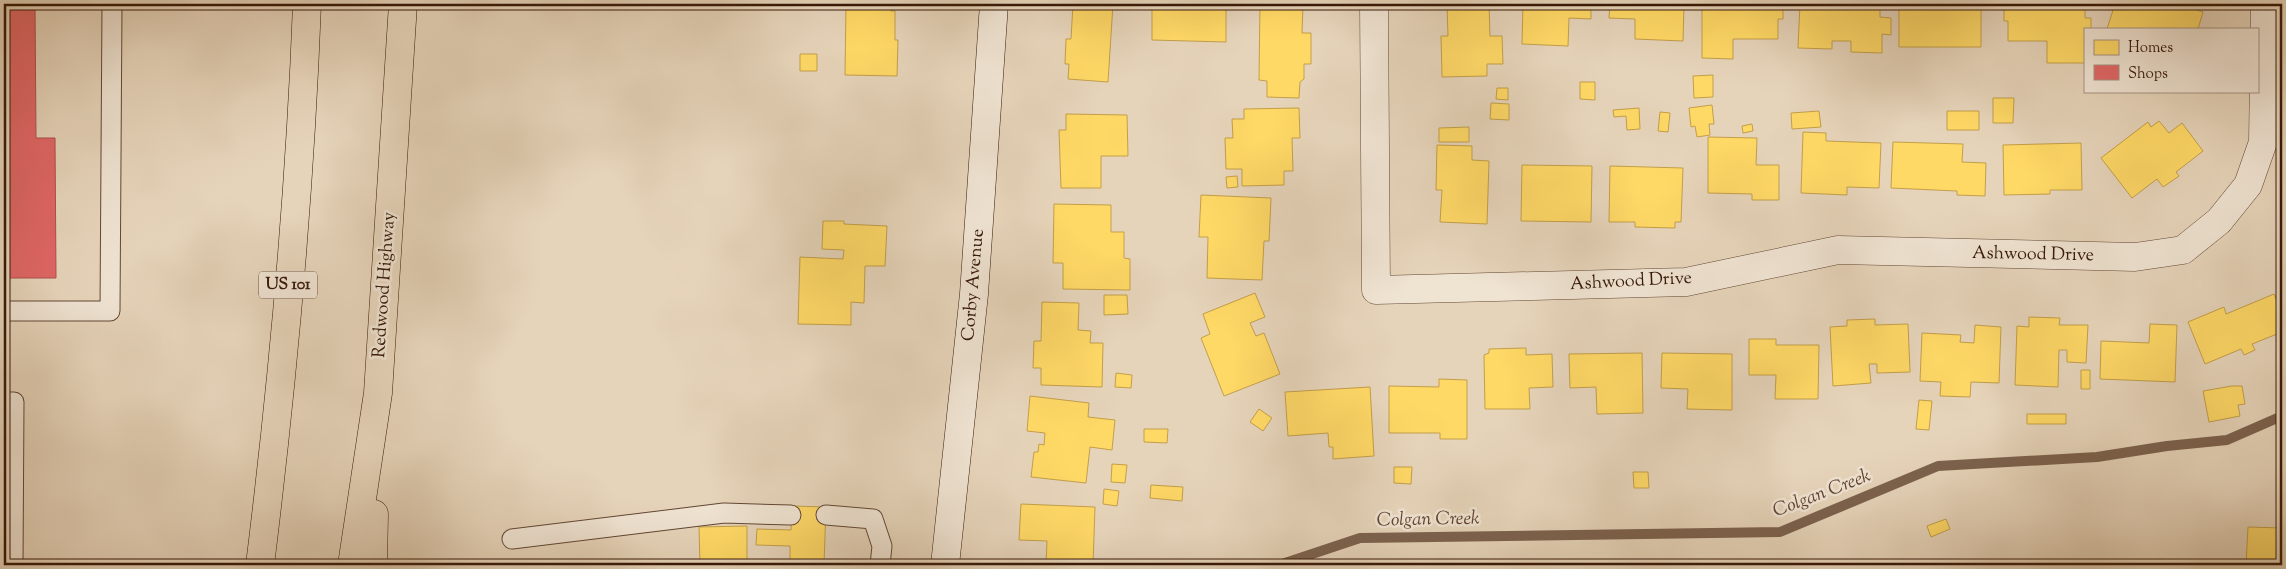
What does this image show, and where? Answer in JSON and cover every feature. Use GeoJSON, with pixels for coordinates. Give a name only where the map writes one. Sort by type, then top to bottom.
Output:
{"type":"FeatureCollection","features":[{"type":"Feature","properties":{"kind":"highway","name":"US 101"},"geometry":{"type":"LineString","coordinates":[[260,565],[270,485],[287,303],[303,102],[307,4]]}},
{"type":"Feature","properties":{"kind":"highway","name":"Redwood Highway"},"geometry":{"type":"LineString","coordinates":[[352,565],[378,393],[403,4]]}},
{"type":"Feature","properties":{"kind":"highway"},"geometry":{"type":"LineString","coordinates":[[373,565],[378,393]]}},
{"type":"Feature","properties":{"kind":"street","name":"Corby Avenue"},"geometry":{"type":"LineString","coordinates":[[945,565],[974,294],[994,4]]}},
{"type":"Feature","properties":{"kind":"street","name":"Ashwood Drive"},"geometry":{"type":"LineString","coordinates":[[1374,4],[1376,290],[1686,282],[1838,250],[2135,257],[2183,250],[2219,221],[2248,185],[2262,142],[2265,4]]}},
{"type":"Feature","properties":{"kind":"lane"},"geometry":{"type":"LineString","coordinates":[[4,310],[110,312],[112,4]]}},
{"type":"Feature","properties":{"kind":"lane"},"geometry":{"type":"LineString","coordinates":[[4,402],[14,402],[13,565]]}},
{"type":"Feature","properties":{"kind":"lane"},"geometry":{"type":"LineString","coordinates":[[512,539],[724,513],[792,515]]}},
{"type":"Feature","properties":{"kind":"lane"},"geometry":{"type":"LineString","coordinates":[[826,515],[874,519],[882,546],[880,565]]}},
{"type":"Feature","properties":{"kind":"building: Homes"},"geometry":{"type":"Polygon","coordinates":[[[846,4],[891,4],[891,11],[895,11],[895,40],[898,40],[897,76],[845,75],[846,4]]]}},
{"type":"Feature","properties":{"kind":"building: Homes"},"geometry":{"type":"Polygon","coordinates":[[[1073,4],[1113,4],[1108,82],[1068,79],[1069,64],[1065,64],[1066,39],[1071,39],[1073,4]]]}},
{"type":"Feature","properties":{"kind":"building: Homes"},"geometry":{"type":"Polygon","coordinates":[[[1152,4],[1226,4],[1226,42],[1152,40],[1152,4]]]}},
{"type":"Feature","properties":{"kind":"building: Homes"},"geometry":{"type":"Polygon","coordinates":[[[1260,4],[1303,4],[1302,33],[1311,33],[1311,64],[1304,64],[1304,79],[1300,82],[1299,98],[1267,97],[1267,81],[1259,80],[1260,4]]]}},
{"type":"Feature","properties":{"kind":"building: Homes"},"geometry":{"type":"Polygon","coordinates":[[[1447,4],[1489,4],[1490,36],[1502,36],[1503,64],[1487,64],[1487,76],[1442,77],[1441,36],[1448,36],[1447,4]]]}},
{"type":"Feature","properties":{"kind":"building: Homes"},"geometry":{"type":"Polygon","coordinates":[[[1523,4],[1591,4],[1591,19],[1569,18],[1568,46],[1522,44],[1523,4]]]}},
{"type":"Feature","properties":{"kind":"building: Homes"},"geometry":{"type":"Polygon","coordinates":[[[1610,4],[1684,4],[1683,41],[1635,39],[1635,19],[1609,18],[1610,4]]]}},
{"type":"Feature","properties":{"kind":"building: Homes"},"geometry":{"type":"Polygon","coordinates":[[[1702,4],[1783,4],[1783,19],[1778,19],[1778,39],[1733,39],[1733,59],[1702,58],[1702,4]]]}},
{"type":"Feature","properties":{"kind":"building: Homes"},"geometry":{"type":"Polygon","coordinates":[[[1800,4],[1880,4],[1880,17],[1891,18],[1891,35],[1882,34],[1882,53],[1851,52],[1851,41],[1832,41],[1832,49],[1798,48],[1800,4]]]}},
{"type":"Feature","properties":{"kind":"building: Homes"},"geometry":{"type":"Polygon","coordinates":[[[1899,4],[1981,4],[1981,47],[1899,47],[1899,4]]]}},
{"type":"Feature","properties":{"kind":"building: Homes"},"geometry":{"type":"Polygon","coordinates":[[[2004,4],[2085,4],[2085,18],[2091,18],[2091,28],[2084,28],[2084,63],[2047,63],[2047,41],[2008,41],[2008,21],[2004,21],[2004,4]]]}},
{"type":"Feature","properties":{"kind":"building: Homes"},"geometry":{"type":"Polygon","coordinates":[[[2115,4],[2178,4],[2203,12],[2198,28],[2107,28],[2115,4]]]}},
{"type":"Feature","properties":{"kind":"building: Homes"},"geometry":{"type":"Polygon","coordinates":[[[800,54],[817,54],[817,71],[800,71],[800,54]]]}},
{"type":"Feature","properties":{"kind":"building: Homes"},"geometry":{"type":"Polygon","coordinates":[[[1713,75],[1713,97],[1694,98],[1693,76],[1713,75]]]}},
{"type":"Feature","properties":{"kind":"building: Homes"},"geometry":{"type":"Polygon","coordinates":[[[1580,82],[1595,82],[1595,100],[1580,99],[1580,82]]]}},
{"type":"Feature","properties":{"kind":"building: Homes"},"geometry":{"type":"Polygon","coordinates":[[[1497,88],[1508,88],[1508,100],[1496,99],[1497,88]]]}},
{"type":"Feature","properties":{"kind":"building: Homes"},"geometry":{"type":"Polygon","coordinates":[[[1993,98],[2014,98],[2013,123],[1993,123],[1993,98]]]}},
{"type":"Feature","properties":{"kind":"building: Homes"},"geometry":{"type":"Polygon","coordinates":[[[1491,103],[1509,104],[1509,120],[1490,119],[1491,103]]]}},
{"type":"Feature","properties":{"kind":"building: Homes"},"geometry":{"type":"Polygon","coordinates":[[[1712,105],[1714,124],[1709,124],[1710,135],[1697,137],[1695,126],[1691,127],[1689,108],[1712,105]]]}},
{"type":"Feature","properties":{"kind":"building: Homes"},"geometry":{"type":"Polygon","coordinates":[[[1299,108],[1300,138],[1292,138],[1293,171],[1284,171],[1284,185],[1242,186],[1242,169],[1226,169],[1225,138],[1233,138],[1232,119],[1244,119],[1244,109],[1299,108]]]}},
{"type":"Feature","properties":{"kind":"building: Homes"},"geometry":{"type":"Polygon","coordinates":[[[1639,108],[1640,129],[1627,130],[1626,116],[1614,117],[1613,110],[1639,108]]]}},
{"type":"Feature","properties":{"kind":"building: Homes"},"geometry":{"type":"Polygon","coordinates":[[[1819,111],[1821,127],[1792,129],[1791,113],[1819,111]]]}},
{"type":"Feature","properties":{"kind":"building: Homes"},"geometry":{"type":"Polygon","coordinates":[[[1947,111],[1979,111],[1979,130],[1947,130],[1947,111]]]}},
{"type":"Feature","properties":{"kind":"building: Homes"},"geometry":{"type":"Polygon","coordinates":[[[1660,112],[1670,113],[1668,132],[1658,131],[1660,112]]]}},
{"type":"Feature","properties":{"kind":"building: Homes"},"geometry":{"type":"Polygon","coordinates":[[[1066,114],[1127,115],[1128,156],[1101,156],[1101,188],[1061,188],[1059,130],[1066,130],[1066,114]]]}},
{"type":"Feature","properties":{"kind":"building: Homes"},"geometry":{"type":"Polygon","coordinates":[[[2159,121],[2169,133],[2182,123],[2203,151],[2176,172],[2179,176],[2163,187],[2157,179],[2132,198],[2101,158],[2148,122],[2151,127],[2159,121]]]}},
{"type":"Feature","properties":{"kind":"building: Homes"},"geometry":{"type":"Polygon","coordinates":[[[1752,124],[1753,131],[1743,133],[1742,126],[1752,124]]]}},
{"type":"Feature","properties":{"kind":"building: Homes"},"geometry":{"type":"Polygon","coordinates":[[[1469,127],[1469,142],[1439,142],[1439,128],[1469,127]]]}},
{"type":"Feature","properties":{"kind":"building: Homes"},"geometry":{"type":"Polygon","coordinates":[[[1803,132],[1826,133],[1826,141],[1881,143],[1879,188],[1847,187],[1847,195],[1801,193],[1803,132]]]}},
{"type":"Feature","properties":{"kind":"building: Homes"},"geometry":{"type":"Polygon","coordinates":[[[1708,137],[1757,138],[1756,165],[1779,165],[1779,200],[1752,200],[1752,194],[1708,193],[1708,137]]]}},
{"type":"Feature","properties":{"kind":"building: Homes"},"geometry":{"type":"Polygon","coordinates":[[[1893,142],[1963,144],[1962,162],[1986,163],[1985,196],[1957,195],[1957,191],[1891,188],[1893,142]]]}},
{"type":"Feature","properties":{"kind":"building: Homes"},"geometry":{"type":"Polygon","coordinates":[[[2081,143],[2082,190],[2050,190],[2050,194],[2004,195],[2003,145],[2081,143]]]}},
{"type":"Feature","properties":{"kind":"building: Homes"},"geometry":{"type":"Polygon","coordinates":[[[1437,145],[1472,146],[1472,160],[1489,161],[1487,224],[1440,222],[1442,190],[1436,190],[1437,145]]]}},
{"type":"Feature","properties":{"kind":"building: Homes"},"geometry":{"type":"Polygon","coordinates":[[[1522,165],[1592,166],[1591,222],[1521,221],[1522,165]]]}},
{"type":"Feature","properties":{"kind":"building: Homes"},"geometry":{"type":"Polygon","coordinates":[[[1610,166],[1683,168],[1681,222],[1675,222],[1675,228],[1635,227],[1635,222],[1609,222],[1610,166]]]}},
{"type":"Feature","properties":{"kind":"building: Homes"},"geometry":{"type":"Polygon","coordinates":[[[1237,176],[1238,187],[1227,188],[1226,177],[1237,176]]]}},
{"type":"Feature","properties":{"kind":"building: Homes"},"geometry":{"type":"Polygon","coordinates":[[[1201,195],[1271,198],[1269,241],[1264,241],[1262,280],[1207,278],[1208,237],[1199,237],[1201,195]]]}},
{"type":"Feature","properties":{"kind":"building: Homes"},"geometry":{"type":"Polygon","coordinates":[[[1054,204],[1111,205],[1111,232],[1124,232],[1124,258],[1130,259],[1130,290],[1063,289],[1063,263],[1053,263],[1054,204]]]}},
{"type":"Feature","properties":{"kind":"building: Homes"},"geometry":{"type":"Polygon","coordinates":[[[823,221],[844,221],[844,224],[887,226],[885,266],[865,266],[864,303],[851,302],[851,325],[798,324],[800,257],[843,259],[844,250],[822,249],[823,221]]]}},
{"type":"Feature","properties":{"kind":"building: Homes"},"geometry":{"type":"Polygon","coordinates":[[[1255,293],[1265,317],[1250,323],[1256,336],[1264,333],[1280,374],[1224,396],[1201,338],[1210,334],[1203,314],[1255,293]]]}},
{"type":"Feature","properties":{"kind":"building: Homes"},"geometry":{"type":"Polygon","coordinates":[[[2274,294],[2282,314],[2282,332],[2252,344],[2255,350],[2244,355],[2241,349],[2205,364],[2188,322],[2224,307],[2226,314],[2274,294]]]}},
{"type":"Feature","properties":{"kind":"building: Homes"},"geometry":{"type":"Polygon","coordinates":[[[1104,295],[1127,295],[1128,314],[1104,315],[1104,295]]]}},
{"type":"Feature","properties":{"kind":"building: Homes"},"geometry":{"type":"Polygon","coordinates":[[[1042,302],[1079,303],[1078,330],[1091,331],[1090,343],[1103,343],[1102,387],[1041,385],[1041,368],[1033,368],[1034,341],[1041,341],[1042,302]]]}},
{"type":"Feature","properties":{"kind":"building: Homes"},"geometry":{"type":"Polygon","coordinates":[[[2029,317],[2060,318],[2059,325],[2088,325],[2086,363],[2067,362],[2067,350],[2059,350],[2058,387],[2015,385],[2017,326],[2029,327],[2029,317]]]}},
{"type":"Feature","properties":{"kind":"building: Homes"},"geometry":{"type":"Polygon","coordinates":[[[1875,319],[1875,325],[1908,324],[1910,372],[1877,373],[1877,364],[1869,364],[1871,383],[1833,386],[1830,327],[1847,326],[1847,320],[1875,319]]]}},
{"type":"Feature","properties":{"kind":"building: Homes"},"geometry":{"type":"Polygon","coordinates":[[[2150,324],[2177,325],[2175,382],[2100,379],[2101,341],[2149,343],[2150,324]]]}},
{"type":"Feature","properties":{"kind":"building: Homes"},"geometry":{"type":"Polygon","coordinates":[[[1975,325],[2001,327],[1999,383],[1971,382],[1970,397],[1940,396],[1941,382],[1920,381],[1922,333],[1961,335],[1960,342],[1974,343],[1975,325]]]}},
{"type":"Feature","properties":{"kind":"building: Homes"},"geometry":{"type":"Polygon","coordinates":[[[1749,339],[1776,339],[1776,345],[1819,345],[1818,399],[1775,399],[1776,375],[1749,375],[1749,339]]]}},
{"type":"Feature","properties":{"kind":"building: Homes"},"geometry":{"type":"Polygon","coordinates":[[[1526,348],[1526,355],[1552,354],[1553,387],[1529,388],[1530,409],[1485,409],[1484,355],[1489,353],[1489,349],[1526,348]]]}},
{"type":"Feature","properties":{"kind":"building: Homes"},"geometry":{"type":"Polygon","coordinates":[[[1642,353],[1643,413],[1597,414],[1596,387],[1570,388],[1569,354],[1642,353]]]}},
{"type":"Feature","properties":{"kind":"building: Homes"},"geometry":{"type":"Polygon","coordinates":[[[1662,353],[1732,354],[1732,410],[1687,409],[1688,389],[1661,388],[1662,353]]]}},
{"type":"Feature","properties":{"kind":"building: Homes"},"geometry":{"type":"Polygon","coordinates":[[[2081,370],[2090,370],[2090,389],[2081,389],[2081,370]]]}},
{"type":"Feature","properties":{"kind":"building: Homes"},"geometry":{"type":"Polygon","coordinates":[[[1116,373],[1132,375],[1131,388],[1115,387],[1116,373]]]}},
{"type":"Feature","properties":{"kind":"building: Homes"},"geometry":{"type":"Polygon","coordinates":[[[1439,379],[1467,380],[1467,439],[1440,439],[1440,433],[1389,433],[1389,386],[1439,387],[1439,379]]]}},
{"type":"Feature","properties":{"kind":"building: Homes"},"geometry":{"type":"Polygon","coordinates":[[[2242,386],[2245,404],[2238,405],[2240,416],[2209,422],[2203,391],[2242,386]]]}},
{"type":"Feature","properties":{"kind":"building: Homes"},"geometry":{"type":"Polygon","coordinates":[[[1370,387],[1374,456],[1333,459],[1333,447],[1329,447],[1328,433],[1288,436],[1285,392],[1370,387]]]}},
{"type":"Feature","properties":{"kind":"building: Homes"},"geometry":{"type":"Polygon","coordinates":[[[1030,396],[1089,403],[1088,417],[1115,420],[1112,450],[1090,447],[1086,483],[1031,477],[1034,452],[1038,452],[1039,444],[1044,445],[1045,433],[1027,431],[1030,396]]]}},
{"type":"Feature","properties":{"kind":"building: Homes"},"geometry":{"type":"Polygon","coordinates":[[[1919,400],[1932,401],[1929,430],[1916,429],[1919,400]]]}},
{"type":"Feature","properties":{"kind":"building: Homes"},"geometry":{"type":"Polygon","coordinates":[[[1259,409],[1272,418],[1263,431],[1250,422],[1259,409]]]}},
{"type":"Feature","properties":{"kind":"building: Homes"},"geometry":{"type":"Polygon","coordinates":[[[2027,414],[2066,414],[2066,424],[2027,424],[2027,414]]]}},
{"type":"Feature","properties":{"kind":"building: Homes"},"geometry":{"type":"Polygon","coordinates":[[[1144,429],[1168,429],[1167,443],[1144,442],[1144,429]]]}},
{"type":"Feature","properties":{"kind":"building: Homes"},"geometry":{"type":"Polygon","coordinates":[[[1112,464],[1127,465],[1125,483],[1111,482],[1112,464]]]}},
{"type":"Feature","properties":{"kind":"building: Homes"},"geometry":{"type":"Polygon","coordinates":[[[1394,467],[1412,467],[1411,484],[1394,483],[1394,467]]]}},
{"type":"Feature","properties":{"kind":"building: Homes"},"geometry":{"type":"Polygon","coordinates":[[[1633,472],[1648,472],[1649,488],[1634,488],[1633,472]]]}},
{"type":"Feature","properties":{"kind":"building: Homes"},"geometry":{"type":"Polygon","coordinates":[[[1151,485],[1183,487],[1182,501],[1150,498],[1151,485]]]}},
{"type":"Feature","properties":{"kind":"building: Homes"},"geometry":{"type":"Polygon","coordinates":[[[1104,489],[1119,491],[1117,506],[1103,504],[1104,489]]]}},
{"type":"Feature","properties":{"kind":"building: Homes"},"geometry":{"type":"Polygon","coordinates":[[[1021,504],[1095,507],[1093,565],[1046,565],[1047,541],[1019,540],[1021,504]]]}},
{"type":"Feature","properties":{"kind":"building: Homes"},"geometry":{"type":"Polygon","coordinates":[[[792,506],[826,507],[824,565],[790,565],[790,546],[756,545],[757,529],[791,530],[792,506]]]}},
{"type":"Feature","properties":{"kind":"building: Homes"},"geometry":{"type":"Polygon","coordinates":[[[1946,519],[1950,529],[1931,537],[1927,526],[1946,519]]]}},
{"type":"Feature","properties":{"kind":"building: Homes"},"geometry":{"type":"Polygon","coordinates":[[[747,526],[747,563],[700,565],[699,527],[747,526]]]}},
{"type":"Feature","properties":{"kind":"building: Homes"},"geometry":{"type":"Polygon","coordinates":[[[2248,527],[2282,528],[2282,565],[2246,565],[2248,527]]]}},
{"type":"Feature","properties":{"kind":"building: Homes"},"geometry":{"type":"Polygon","coordinates":[[[2158,559],[2210,563],[2210,565],[2157,565],[2158,559]]]}},
{"type":"Feature","properties":{"kind":"building: Homes"},"geometry":{"type":"Polygon","coordinates":[[[2001,560],[2055,563],[2055,565],[2001,565],[2001,560]]]}},
{"type":"Feature","properties":{"kind":"building: Homes"},"geometry":{"type":"Polygon","coordinates":[[[2068,561],[2121,562],[2121,565],[2068,565],[2068,561]]]}},
{"type":"Feature","properties":{"kind":"building: Shops"},"geometry":{"type":"Polygon","coordinates":[[[4,4],[35,4],[36,138],[55,138],[56,278],[4,278],[4,4]]]}},
{"type":"Feature","properties":{"kind":"waterway","name":"Colgan Creek"},"geometry":{"type":"LineString","coordinates":[[1279,565],[1360,538],[1780,532],[1938,466],[2097,457],[2167,446],[2227,440],[2282,416]]}}]}
